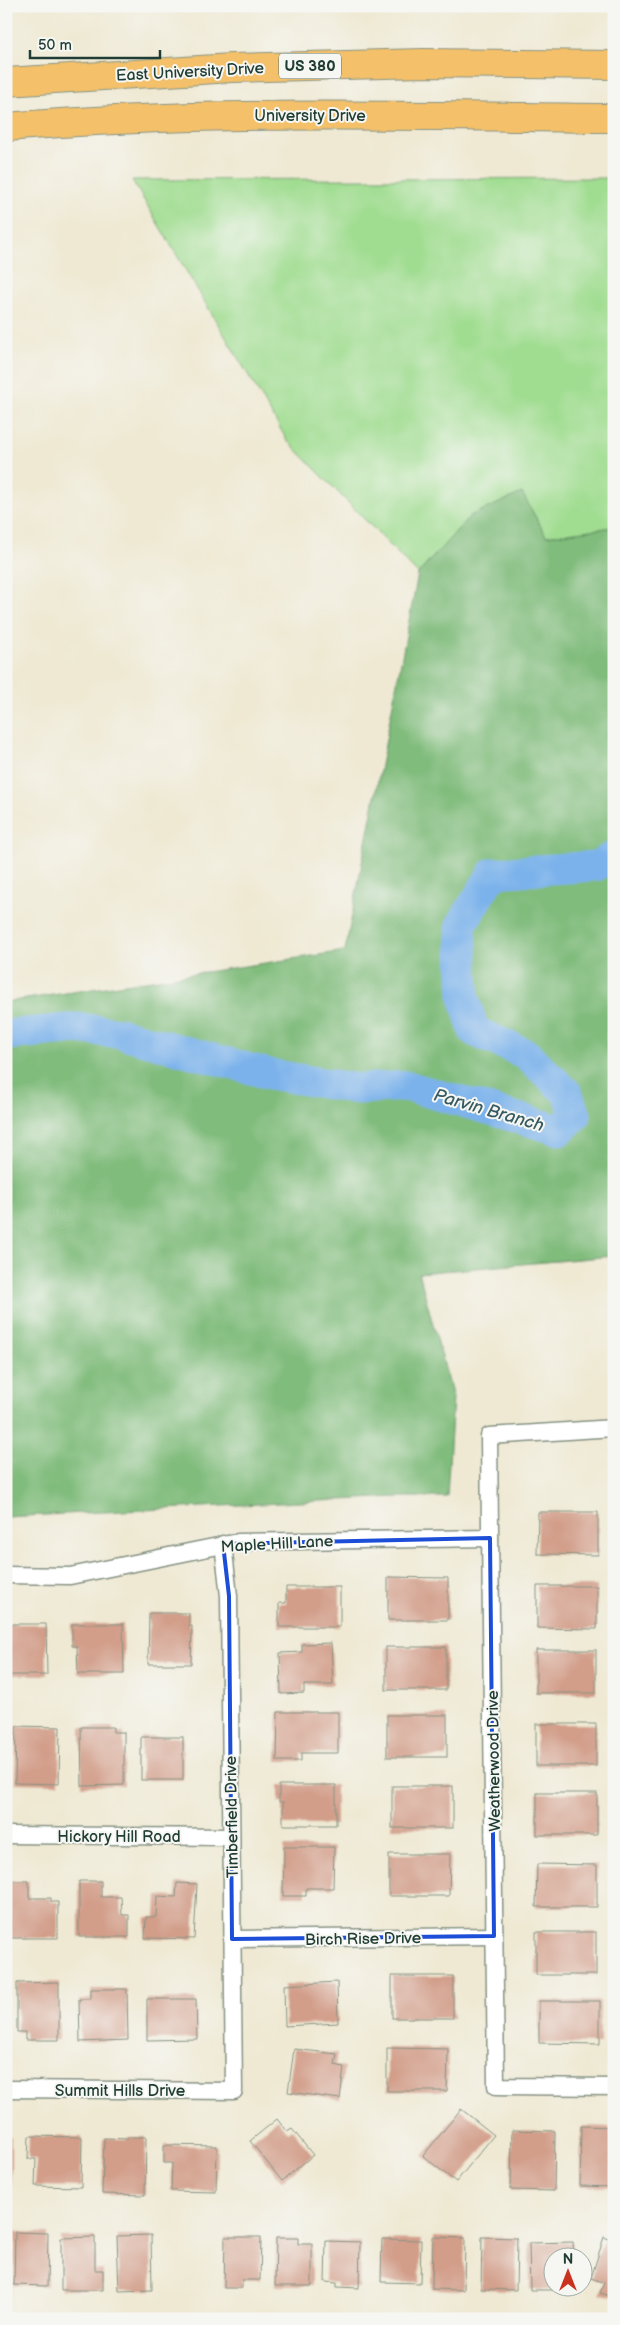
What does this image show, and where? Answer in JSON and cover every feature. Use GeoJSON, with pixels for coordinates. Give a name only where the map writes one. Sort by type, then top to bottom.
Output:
{"type":"FeatureCollection","features":[{"type":"Feature","properties":{"kind":"highway","name":"East University Drive"},"geometry":{"type":"LineString","coordinates":[[6,82],[232,68],[424,63],[614,65]]}},
{"type":"Feature","properties":{"kind":"highway"},"geometry":{"type":"LineString","coordinates":[[6,64],[119,74]]}},
{"type":"Feature","properties":{"kind":"highway","name":"University Drive"},"geometry":{"type":"LineString","coordinates":[[6,127],[153,117],[285,114],[614,118]]}},
{"type":"Feature","properties":{"kind":"street","name":"Weatherwood Drive"},"geometry":{"type":"LineString","coordinates":[[614,1428],[489,1436],[496,2086],[614,2087]]}},
{"type":"Feature","properties":{"kind":"street","name":"Maple Hill Lane"},"geometry":{"type":"LineString","coordinates":[[6,1575],[70,1576],[223,1544],[268,1540],[490,1538]]}},
{"type":"Feature","properties":{"kind":"street","name":"Timberfield Drive"},"geometry":{"type":"LineString","coordinates":[[223,1544],[228,1591],[234,2091]]}},
{"type":"Feature","properties":{"kind":"street","name":"Hickory Hill Road"},"geometry":{"type":"LineString","coordinates":[[6,1835],[231,1836]]}},
{"type":"Feature","properties":{"kind":"street","name":"Birch Rise Drive"},"geometry":{"type":"LineString","coordinates":[[232,1939],[494,1936]]}},
{"type":"Feature","properties":{"kind":"street","name":"Summit Hills Drive"},"geometry":{"type":"LineString","coordinates":[[6,2089],[234,2091]]}},
{"type":"Feature","properties":{"kind":"highlighted area"},"geometry":{"type":"Polygon","coordinates":[[[490,1538],[494,1936],[232,1939],[229,1596],[223,1544],[490,1538]]]}},
{"type":"Feature","properties":{"kind":"green space"},"geometry":{"type":"Polygon","coordinates":[[[614,178],[614,527],[546,536],[522,493],[470,516],[418,574],[287,440],[132,180],[614,178]]]}},
{"type":"Feature","properties":{"kind":"green space"},"geometry":{"type":"Polygon","coordinates":[[[522,493],[546,536],[614,527],[614,1256],[419,1273],[453,1397],[447,1497],[398,1497],[6,1517],[6,1002],[345,951],[418,574],[470,516],[522,493]]]}},
{"type":"Feature","properties":{"kind":"building"},"geometry":{"type":"Polygon","coordinates":[[[538,1512],[598,1512],[598,1555],[537,1554],[538,1512]]]}},
{"type":"Feature","properties":{"kind":"building"},"geometry":{"type":"Polygon","coordinates":[[[388,1577],[448,1578],[448,1620],[388,1620],[388,1577]]]}},
{"type":"Feature","properties":{"kind":"building"},"geometry":{"type":"Polygon","coordinates":[[[537,1586],[597,1586],[597,1629],[537,1628],[537,1586]]]}},
{"type":"Feature","properties":{"kind":"building"},"geometry":{"type":"Polygon","coordinates":[[[286,1587],[340,1587],[340,1627],[279,1627],[279,1603],[286,1603],[286,1587]]]}},
{"type":"Feature","properties":{"kind":"building"},"geometry":{"type":"Polygon","coordinates":[[[149,1613],[189,1613],[189,1626],[192,1626],[191,1664],[148,1664],[149,1613]]]}},
{"type":"Feature","properties":{"kind":"building"},"geometry":{"type":"Polygon","coordinates":[[[6,1624],[46,1624],[47,1675],[6,1675],[6,1624]]]}},
{"type":"Feature","properties":{"kind":"building"},"geometry":{"type":"Polygon","coordinates":[[[72,1624],[123,1624],[124,1674],[78,1674],[77,1646],[72,1646],[72,1624]]]}},
{"type":"Feature","properties":{"kind":"building"},"geometry":{"type":"Polygon","coordinates":[[[331,1643],[333,1685],[304,1685],[304,1693],[281,1694],[280,1653],[302,1652],[302,1644],[331,1643]]]}},
{"type":"Feature","properties":{"kind":"building"},"geometry":{"type":"Polygon","coordinates":[[[386,1647],[446,1647],[446,1690],[386,1690],[386,1647]]]}},
{"type":"Feature","properties":{"kind":"building"},"geometry":{"type":"Polygon","coordinates":[[[536,1650],[596,1650],[596,1693],[536,1693],[536,1650]]]}},
{"type":"Feature","properties":{"kind":"building"},"geometry":{"type":"Polygon","coordinates":[[[278,1712],[338,1712],[338,1753],[301,1753],[301,1761],[277,1761],[278,1712]]]}},
{"type":"Feature","properties":{"kind":"building"},"geometry":{"type":"Polygon","coordinates":[[[387,1715],[447,1715],[447,1757],[387,1757],[387,1715]]]}},
{"type":"Feature","properties":{"kind":"building"},"geometry":{"type":"Polygon","coordinates":[[[536,1724],[596,1724],[596,1766],[536,1766],[536,1724]]]}},
{"type":"Feature","properties":{"kind":"building"},"geometry":{"type":"Polygon","coordinates":[[[16,1726],[60,1727],[59,1784],[15,1783],[16,1726]]]}},
{"type":"Feature","properties":{"kind":"building"},"geometry":{"type":"Polygon","coordinates":[[[81,1727],[113,1727],[113,1732],[124,1732],[124,1785],[82,1786],[81,1727]]]}},
{"type":"Feature","properties":{"kind":"building"},"geometry":{"type":"Polygon","coordinates":[[[141,1737],[183,1737],[183,1780],[141,1780],[141,1737]]]}},
{"type":"Feature","properties":{"kind":"building"},"geometry":{"type":"Polygon","coordinates":[[[279,1785],[336,1785],[336,1825],[283,1825],[283,1802],[279,1802],[279,1785]]]}},
{"type":"Feature","properties":{"kind":"building"},"geometry":{"type":"Polygon","coordinates":[[[392,1786],[453,1786],[453,1828],[392,1828],[392,1786]]]}},
{"type":"Feature","properties":{"kind":"building"},"geometry":{"type":"Polygon","coordinates":[[[537,1793],[597,1793],[597,1835],[537,1835],[537,1793]]]}},
{"type":"Feature","properties":{"kind":"building"},"geometry":{"type":"Polygon","coordinates":[[[284,1847],[334,1847],[333,1888],[306,1888],[306,1896],[283,1896],[284,1847]]]}},
{"type":"Feature","properties":{"kind":"building"},"geometry":{"type":"Polygon","coordinates":[[[389,1854],[450,1854],[449,1896],[389,1896],[389,1854]]]}},
{"type":"Feature","properties":{"kind":"building"},"geometry":{"type":"Polygon","coordinates":[[[537,1864],[597,1865],[597,1907],[536,1907],[537,1864]]]}},
{"type":"Feature","properties":{"kind":"building"},"geometry":{"type":"Polygon","coordinates":[[[10,1881],[29,1881],[29,1898],[51,1898],[51,1902],[58,1902],[58,1938],[10,1938],[10,1881]]]}},
{"type":"Feature","properties":{"kind":"building"},"geometry":{"type":"Polygon","coordinates":[[[79,1881],[101,1881],[101,1897],[121,1897],[122,1915],[129,1915],[129,1937],[79,1937],[79,1881]]]}},
{"type":"Feature","properties":{"kind":"building"},"geometry":{"type":"Polygon","coordinates":[[[177,1883],[197,1884],[194,1939],[145,1938],[146,1917],[156,1917],[157,1896],[176,1897],[177,1883]]]}},
{"type":"Feature","properties":{"kind":"building"},"geometry":{"type":"Polygon","coordinates":[[[536,1932],[596,1932],[596,1975],[536,1975],[536,1932]]]}},
{"type":"Feature","properties":{"kind":"building"},"geometry":{"type":"Polygon","coordinates":[[[392,1976],[453,1976],[453,2018],[392,2018],[392,1976]]]}},
{"type":"Feature","properties":{"kind":"building"},"geometry":{"type":"Polygon","coordinates":[[[59,1982],[59,2040],[25,2040],[25,2032],[17,2032],[17,1983],[59,1982]]]}},
{"type":"Feature","properties":{"kind":"building"},"geometry":{"type":"Polygon","coordinates":[[[337,1982],[338,2023],[285,2026],[284,1985],[337,1982]]]}},
{"type":"Feature","properties":{"kind":"building"},"geometry":{"type":"Polygon","coordinates":[[[91,1989],[127,1989],[128,2040],[80,2042],[79,1999],[91,1999],[91,1989]]]}},
{"type":"Feature","properties":{"kind":"building"},"geometry":{"type":"Polygon","coordinates":[[[147,1999],[196,1999],[197,2039],[147,2040],[147,1999]]]}},
{"type":"Feature","properties":{"kind":"building"},"geometry":{"type":"Polygon","coordinates":[[[539,2001],[600,2001],[600,2044],[539,2043],[539,2001]]]}},
{"type":"Feature","properties":{"kind":"building"},"geometry":{"type":"Polygon","coordinates":[[[387,2048],[448,2049],[447,2091],[387,2091],[387,2048]]]}},
{"type":"Feature","properties":{"kind":"building"},"geometry":{"type":"Polygon","coordinates":[[[294,2049],[337,2054],[335,2065],[344,2067],[340,2099],[288,2092],[294,2049]]]}},
{"type":"Feature","properties":{"kind":"building"},"geometry":{"type":"Polygon","coordinates":[[[461,2109],[494,2135],[456,2182],[423,2156],[461,2109]]]}},
{"type":"Feature","properties":{"kind":"building"},"geometry":{"type":"Polygon","coordinates":[[[277,2119],[287,2132],[292,2129],[313,2155],[282,2181],[250,2141],[277,2119]]]}},
{"type":"Feature","properties":{"kind":"building"},"geometry":{"type":"Polygon","coordinates":[[[581,2126],[614,2127],[614,2187],[580,2186],[581,2126]]]}},
{"type":"Feature","properties":{"kind":"building"},"geometry":{"type":"Polygon","coordinates":[[[512,2130],[555,2131],[554,2191],[511,2190],[512,2130]]]}},
{"type":"Feature","properties":{"kind":"building"},"geometry":{"type":"Polygon","coordinates":[[[29,2136],[82,2137],[81,2187],[35,2186],[36,2159],[28,2159],[29,2136]]]}},
{"type":"Feature","properties":{"kind":"building"},"geometry":{"type":"Polygon","coordinates":[[[6,2137],[11,2137],[11,2188],[6,2188],[6,2137]]]}},
{"type":"Feature","properties":{"kind":"building"},"geometry":{"type":"Polygon","coordinates":[[[128,2137],[146,2137],[145,2195],[102,2194],[104,2138],[128,2139],[128,2137]]]}},
{"type":"Feature","properties":{"kind":"building"},"geometry":{"type":"Polygon","coordinates":[[[164,2145],[217,2146],[216,2192],[171,2191],[172,2163],[164,2163],[164,2145]]]}},
{"type":"Feature","properties":{"kind":"building"},"geometry":{"type":"Polygon","coordinates":[[[15,2232],[48,2233],[47,2286],[14,2285],[15,2232]]]}},
{"type":"Feature","properties":{"kind":"building"},"geometry":{"type":"Polygon","coordinates":[[[151,2235],[152,2290],[119,2291],[117,2236],[151,2235]]]}},
{"type":"Feature","properties":{"kind":"building"},"geometry":{"type":"Polygon","coordinates":[[[95,2237],[95,2270],[103,2270],[103,2290],[61,2290],[61,2238],[95,2237]]]}},
{"type":"Feature","properties":{"kind":"building"},"geometry":{"type":"Polygon","coordinates":[[[225,2237],[261,2237],[260,2280],[242,2280],[242,2288],[224,2288],[225,2237]]]}},
{"type":"Feature","properties":{"kind":"building"},"geometry":{"type":"Polygon","coordinates":[[[433,2237],[465,2238],[464,2290],[432,2289],[433,2237]]]}},
{"type":"Feature","properties":{"kind":"building"},"geometry":{"type":"Polygon","coordinates":[[[482,2237],[517,2238],[516,2290],[481,2289],[482,2237]]]}},
{"type":"Feature","properties":{"kind":"building"},"geometry":{"type":"Polygon","coordinates":[[[604,2237],[614,2241],[614,2297],[600,2293],[604,2283],[592,2278],[604,2237]]]}},
{"type":"Feature","properties":{"kind":"building"},"geometry":{"type":"Polygon","coordinates":[[[276,2238],[298,2238],[298,2244],[312,2244],[312,2286],[275,2286],[276,2238]]]}},
{"type":"Feature","properties":{"kind":"building"},"geometry":{"type":"Polygon","coordinates":[[[382,2239],[421,2240],[420,2283],[381,2282],[382,2239]]]}},
{"type":"Feature","properties":{"kind":"building"},"geometry":{"type":"Polygon","coordinates":[[[326,2241],[360,2242],[359,2288],[337,2287],[337,2283],[325,2282],[326,2241]]]}},
{"type":"Feature","properties":{"kind":"building"},"geometry":{"type":"Polygon","coordinates":[[[573,2242],[573,2248],[542,2248],[542,2290],[530,2290],[529,2243],[573,2242]]]}},
{"type":"Feature","properties":{"kind":"waterway","name":"Parvin Branch"},"geometry":{"type":"LineString","coordinates":[[6,1035],[77,1028],[119,1033],[269,1074],[358,1089],[407,1086],[560,1130],[576,1115],[567,1093],[526,1054],[474,1031],[464,997],[461,925],[493,873],[596,866],[614,856]]}}]}
